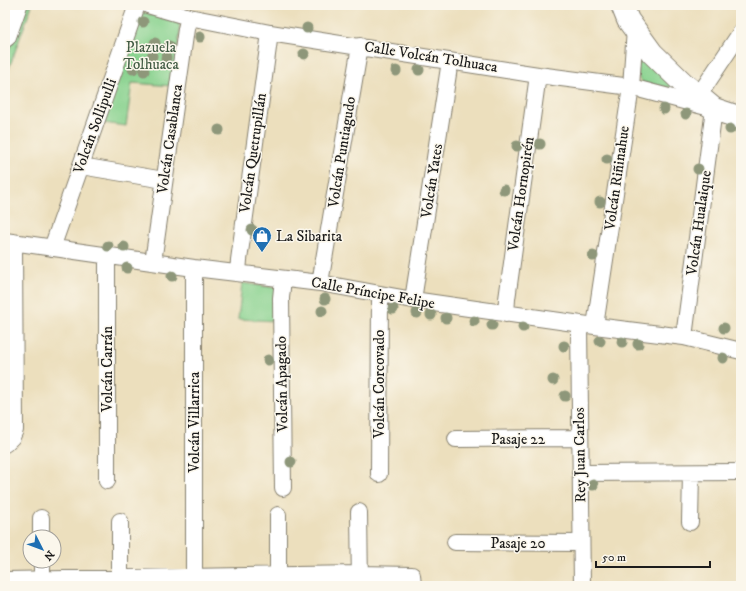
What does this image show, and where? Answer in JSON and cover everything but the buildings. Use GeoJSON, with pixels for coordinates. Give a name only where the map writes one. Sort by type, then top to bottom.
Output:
{"type":"FeatureCollection","features":[{"type":"Feature","properties":{"kind":"street"},"geometry":{"type":"LineString","coordinates":[[5,36],[16,5]]}},
{"type":"Feature","properties":{"kind":"street","name":"Volcán Sollipulli"},"geometry":{"type":"LineString","coordinates":[[52,248],[137,5]]}},
{"type":"Feature","properties":{"kind":"street","name":"Calle Volcán Tolhuaca"},"geometry":{"type":"LineString","coordinates":[[148,5],[189,17],[270,33],[538,75],[631,86],[707,102]]}},
{"type":"Feature","properties":{"kind":"street"},"geometry":{"type":"LineString","coordinates":[[622,5],[628,20],[652,53],[684,84],[707,102],[741,118]]}},
{"type":"Feature","properties":{"kind":"street","name":"Volcán Casablanca"},"geometry":{"type":"LineString","coordinates":[[152,262],[189,17]]}},
{"type":"Feature","properties":{"kind":"street","name":"Volcán Riñinahue"},"geometry":{"type":"LineString","coordinates":[[587,325],[631,86],[635,29]]}},
{"type":"Feature","properties":{"kind":"street"},"geometry":{"type":"LineString","coordinates":[[707,102],[741,32]]}},
{"type":"Feature","properties":{"kind":"street","name":"Volcán Quetrupillán"},"geometry":{"type":"LineString","coordinates":[[238,273],[270,33]]}},
{"type":"Feature","properties":{"kind":"street","name":"Volcán Puntiagudo"},"geometry":{"type":"LineString","coordinates":[[320,283],[360,46]]}},
{"type":"Feature","properties":{"kind":"street","name":"Volcán Yates"},"geometry":{"type":"LineString","coordinates":[[413,300],[450,61]]}},
{"type":"Feature","properties":{"kind":"street","name":"Volcán Hornopirén"},"geometry":{"type":"LineString","coordinates":[[506,314],[538,75]]}},
{"type":"Feature","properties":{"kind":"street","name":"Volcán Hualaique"},"geometry":{"type":"LineString","coordinates":[[684,337],[707,102]]}},
{"type":"Feature","properties":{"kind":"street"},"geometry":{"type":"LineString","coordinates":[[80,166],[164,180]]}},
{"type":"Feature","properties":{"kind":"street"},"geometry":{"type":"LineString","coordinates":[[5,444],[12,437],[15,430],[9,242]]}},
{"type":"Feature","properties":{"kind":"street","name":"Calle Príncipe Felipe"},"geometry":{"type":"LineString","coordinates":[[9,242],[283,280],[320,283],[413,300],[506,314],[684,337],[741,351]]}},
{"type":"Feature","properties":{"kind":"street","name":"Volcán Carrán"},"geometry":{"type":"LineString","coordinates":[[107,256],[107,481]]}},
{"type":"Feature","properties":{"kind":"street","name":"Volcán Villarrica"},"geometry":{"type":"LineString","coordinates":[[194,268],[194,576]]}},
{"type":"Feature","properties":{"kind":"street","name":"Volcán Apagado"},"geometry":{"type":"LineString","coordinates":[[283,280],[283,488]]}},
{"type":"Feature","properties":{"kind":"street","name":"Volcán Corcovado"},"geometry":{"type":"LineString","coordinates":[[379,474],[380,294]]}},
{"type":"Feature","properties":{"kind":"street","name":"Rey Juan Carlos"},"geometry":{"type":"LineString","coordinates":[[582,586],[580,438],[587,325]]}},
{"type":"Feature","properties":{"kind":"street","name":"Pasaje 22"},"geometry":{"type":"LineString","coordinates":[[456,439],[580,438]]}},
{"type":"Feature","properties":{"kind":"street"},"geometry":{"type":"LineString","coordinates":[[690,522],[691,472]]}},
{"type":"Feature","properties":{"kind":"street"},"geometry":{"type":"LineString","coordinates":[[580,473],[741,472]]}},
{"type":"Feature","properties":{"kind":"street"},"geometry":{"type":"LineString","coordinates":[[359,512],[360,580]]}},
{"type":"Feature","properties":{"kind":"street"},"geometry":{"type":"LineString","coordinates":[[278,516],[278,575]]}},
{"type":"Feature","properties":{"kind":"street"},"geometry":{"type":"LineString","coordinates":[[41,518],[41,529]]}},
{"type":"Feature","properties":{"kind":"street"},"geometry":{"type":"LineString","coordinates":[[120,522],[120,578]]}},
{"type":"Feature","properties":{"kind":"street","name":"Pasaje 20"},"geometry":{"type":"LineString","coordinates":[[454,542],[582,543]]}},
{"type":"Feature","properties":{"kind":"street"},"geometry":{"type":"LineString","coordinates":[[42,569],[42,579]]}},
{"type":"Feature","properties":{"kind":"street"},"geometry":{"type":"LineString","coordinates":[[5,580],[194,576],[217,581],[278,575],[360,580],[412,581]]}},
{"type":"Feature","properties":{"kind":"green space"},"geometry":{"type":"Polygon","coordinates":[[[25,5],[32,5],[5,79],[5,61],[25,5]]]}},
{"type":"Feature","properties":{"kind":"green space","name":"Plazuela Tolhuaca"},"geometry":{"type":"Polygon","coordinates":[[[143,12],[179,23],[180,32],[172,86],[132,83],[126,126],[103,123],[136,23],[143,12]]]}},
{"type":"Feature","properties":{"kind":"green space"},"geometry":{"type":"Polygon","coordinates":[[[639,54],[674,83],[672,88],[643,83],[638,77],[639,54]]]}},
{"type":"Feature","properties":{"kind":"green space"},"geometry":{"type":"Polygon","coordinates":[[[242,283],[277,288],[275,321],[238,319],[242,283]]]}},
{"type":"Feature","properties":{"kind":"place","name":"La Sibarita"},"geometry":{"type":"Point","coordinates":[262,253]}}]}
